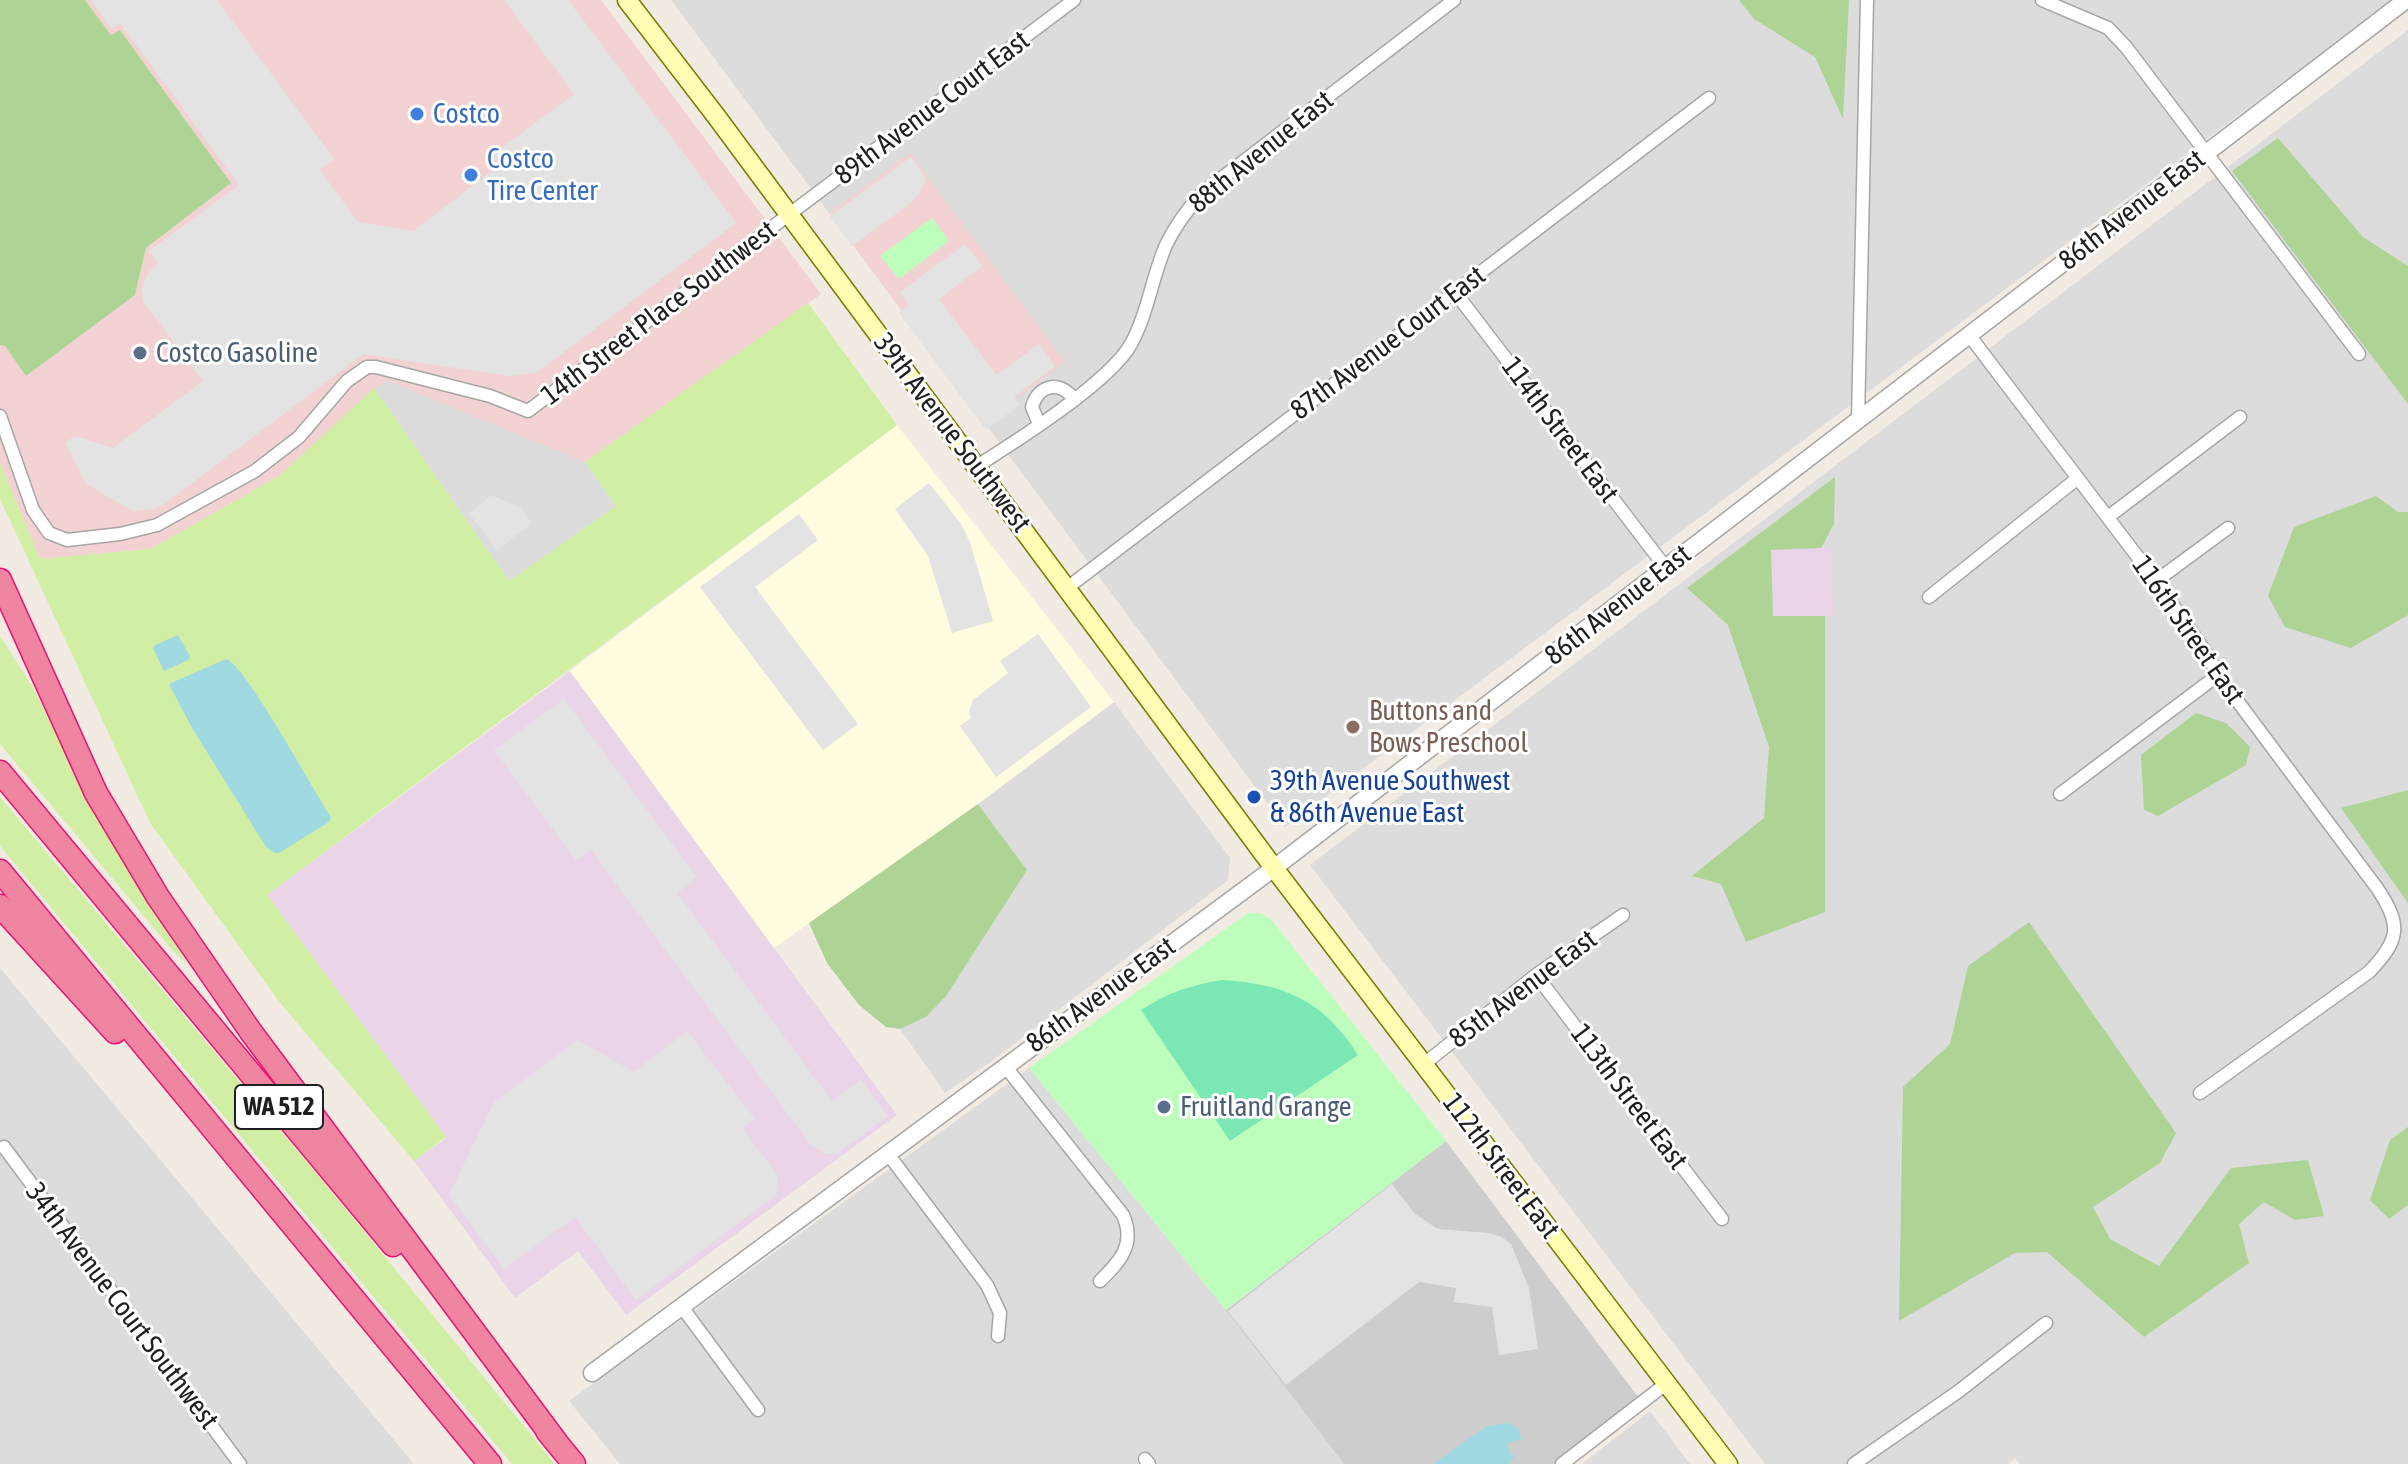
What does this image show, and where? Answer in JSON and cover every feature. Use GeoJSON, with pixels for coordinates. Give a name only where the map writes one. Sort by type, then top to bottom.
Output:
{"type":"FeatureCollection","features":[{"type":"Feature","properties":{"kind":"highway"},"geometry":{"type":"LineString","coordinates":[[0,580],[96,793],[158,897],[251,1032],[557,1443]]}},
{"type":"Feature","properties":{"kind":"highway","name":"WA 512"},"geometry":{"type":"LineString","coordinates":[[0,772],[574,1464]]}},
{"type":"Feature","properties":{"kind":"highway","name":"WA 512"},"geometry":{"type":"LineString","coordinates":[[0,871],[490,1464]]}},
{"type":"Feature","properties":{"kind":"highway"},"geometry":{"type":"LineString","coordinates":[[0,906],[342,1286]]}},
{"type":"Feature","properties":{"kind":"main road","name":"39th Avenue Southwest"},"geometry":{"type":"LineString","coordinates":[[627,0],[1274,868]]}},
{"type":"Feature","properties":{"kind":"main road","name":"112th Street East"},"geometry":{"type":"LineString","coordinates":[[1274,868],[1728,1464]]}},
{"type":"Feature","properties":{"kind":"street","name":"89th Avenue Court East"},"geometry":{"type":"LineString","coordinates":[[790,215],[1074,0]]}},
{"type":"Feature","properties":{"kind":"street","name":"88th Avenue East"},"geometry":{"type":"LineString","coordinates":[[977,466],[1073,398],[1101,376],[1130,346],[1165,247],[1186,211],[1201,194],[1454,0]]}},
{"type":"Feature","properties":{"kind":"street"},"geometry":{"type":"LineString","coordinates":[[1858,420],[1867,0]]}},
{"type":"Feature","properties":{"kind":"street"},"geometry":{"type":"LineString","coordinates":[[2042,0],[2108,28],[2117,37],[2359,354]]}},
{"type":"Feature","properties":{"kind":"street","name":"86th Avenue East"},"geometry":{"type":"LineString","coordinates":[[592,1373],[1274,868],[2406,0]]}},
{"type":"Feature","properties":{"kind":"street","name":"87th Avenue Court East"},"geometry":{"type":"LineString","coordinates":[[1067,588],[1709,98]]}},
{"type":"Feature","properties":{"kind":"street","name":"14th Street Place Southwest"},"geometry":{"type":"LineString","coordinates":[[0,416],[33,510],[49,533],[67,540],[146,530],[235,483],[273,459],[299,437],[347,381],[367,367],[490,396],[528,411],[790,215]]}},
{"type":"Feature","properties":{"kind":"street","name":"114th Street East"},"geometry":{"type":"LineString","coordinates":[[1455,292],[1666,568]]}},
{"type":"Feature","properties":{"kind":"street","name":"116th Street East"},"geometry":{"type":"LineString","coordinates":[[1969,335],[2156,581],[2218,675],[2388,905],[2395,932],[2390,949],[2369,972],[2200,1093]]}},
{"type":"Feature","properties":{"kind":"street"},"geometry":{"type":"LineString","coordinates":[[1039,424],[1032,407],[1039,394],[1058,386],[1068,390],[1073,398]]}},
{"type":"Feature","properties":{"kind":"street"},"geometry":{"type":"LineString","coordinates":[[2108,517],[2240,417]]}},
{"type":"Feature","properties":{"kind":"street"},"geometry":{"type":"LineString","coordinates":[[1929,597],[2078,478]]}},
{"type":"Feature","properties":{"kind":"street"},"geometry":{"type":"LineString","coordinates":[[2156,581],[2228,528]]}},
{"type":"Feature","properties":{"kind":"street"},"geometry":{"type":"LineString","coordinates":[[2060,794],[2218,675]]}},
{"type":"Feature","properties":{"kind":"street","name":"85th Avenue East"},"geometry":{"type":"LineString","coordinates":[[1424,1064],[1536,975],[1623,915]]}},
{"type":"Feature","properties":{"kind":"street","name":"113th Street East"},"geometry":{"type":"LineString","coordinates":[[1536,975],[1722,1219]]}},
{"type":"Feature","properties":{"kind":"street"},"geometry":{"type":"LineString","coordinates":[[1005,1066],[1123,1215],[1129,1246],[1119,1263],[1100,1281]]}},
{"type":"Feature","properties":{"kind":"street","name":"34th Avenue Court Southwest"},"geometry":{"type":"LineString","coordinates":[[4,1147],[240,1464]]}},
{"type":"Feature","properties":{"kind":"street"},"geometry":{"type":"LineString","coordinates":[[888,1154],[987,1285],[1000,1313],[998,1336]]}},
{"type":"Feature","properties":{"kind":"street"},"geometry":{"type":"LineString","coordinates":[[682,1307],[758,1410]]}},
{"type":"Feature","properties":{"kind":"street"},"geometry":{"type":"LineString","coordinates":[[1854,1464],[1959,1391],[2046,1323]]}},
{"type":"Feature","properties":{"kind":"street"},"geometry":{"type":"LineString","coordinates":[[1562,1464],[1667,1383]]}},
{"type":"Feature","properties":{"kind":"shaded area"},"geometry":{"type":"Polygon","coordinates":[[[85,0],[601,0],[821,294],[585,462],[386,380],[279,476],[151,549],[40,559],[0,463],[0,345],[5,346],[26,375],[135,295],[146,248],[231,183],[120,30],[111,36],[85,0]]]}},
{"type":"Feature","properties":{"kind":"shaded area"},"geometry":{"type":"Polygon","coordinates":[[[91,0],[217,0],[334,159],[320,170],[358,222],[413,231],[500,165],[492,155],[574,94],[504,0],[568,0],[736,223],[536,373],[508,376],[363,354],[163,505],[133,511],[86,484],[65,442],[76,436],[113,448],[203,381],[143,301],[142,289],[147,274],[158,263],[149,251],[239,185],[120,23],[112,29],[91,0]]]}},
{"type":"Feature","properties":{"kind":"shaded area"},"geometry":{"type":"Polygon","coordinates":[[[671,0],[2393,0],[1285,827],[984,422],[910,154],[829,213],[671,0]]]}},
{"type":"Feature","properties":{"kind":"shaded area"},"geometry":{"type":"Polygon","coordinates":[[[2408,30],[2408,1464],[2020,1464],[2015,1458],[2008,1464],[1765,1464],[1310,865],[2408,30]]]}},
{"type":"Feature","properties":{"kind":"shaded area"},"geometry":{"type":"Polygon","coordinates":[[[910,153],[1065,362],[984,422],[829,213],[910,153]]]}},
{"type":"Feature","properties":{"kind":"shaded area"},"geometry":{"type":"Polygon","coordinates":[[[911,157],[926,179],[919,194],[852,246],[830,216],[911,157]]]}},
{"type":"Feature","properties":{"kind":"shaded area"},"geometry":{"type":"Polygon","coordinates":[[[965,244],[982,266],[939,299],[996,375],[1039,344],[1055,366],[1014,397],[1020,405],[986,430],[899,313],[909,305],[900,292],[965,244]]]}},
{"type":"Feature","properties":{"kind":"shaded area"},"geometry":{"type":"Polygon","coordinates":[[[386,380],[585,462],[616,506],[509,581],[374,388],[386,380]]]}},
{"type":"Feature","properties":{"kind":"shaded area"},"geometry":{"type":"Polygon","coordinates":[[[897,425],[1114,702],[978,804],[774,948],[570,671],[897,425]]]}},
{"type":"Feature","properties":{"kind":"shaded area"},"geometry":{"type":"Polygon","coordinates":[[[929,483],[961,524],[970,542],[993,621],[952,633],[928,556],[895,509],[929,483]]]}},
{"type":"Feature","properties":{"kind":"shaded area"},"geometry":{"type":"Polygon","coordinates":[[[492,495],[522,509],[532,523],[497,550],[469,513],[492,495]]]}},
{"type":"Feature","properties":{"kind":"shaded area"},"geometry":{"type":"Polygon","coordinates":[[[799,514],[818,540],[755,587],[858,724],[823,750],[700,587],[799,514]]]}},
{"type":"Feature","properties":{"kind":"shaded area"},"geometry":{"type":"Polygon","coordinates":[[[1831,548],[1833,615],[1773,617],[1771,549],[1831,548]]]}},
{"type":"Feature","properties":{"kind":"shaded area"},"geometry":{"type":"Polygon","coordinates":[[[1038,634],[1091,707],[996,777],[960,726],[971,718],[969,712],[973,700],[1008,673],[1000,661],[1038,634]]]}},
{"type":"Feature","properties":{"kind":"shaded area"},"geometry":{"type":"Polygon","coordinates":[[[570,671],[897,1115],[626,1315],[578,1251],[515,1298],[414,1161],[446,1138],[267,895],[570,671]]]}},
{"type":"Feature","properties":{"kind":"shaded area"},"geometry":{"type":"Polygon","coordinates":[[[564,699],[697,877],[677,893],[832,1101],[861,1080],[888,1116],[837,1154],[824,1154],[810,1144],[591,850],[576,860],[494,750],[564,699]]]}},
{"type":"Feature","properties":{"kind":"shaded area"},"geometry":{"type":"Polygon","coordinates":[[[1114,702],[1230,858],[1228,880],[993,1060],[945,1093],[900,1029],[926,1017],[1027,870],[978,804],[1114,702]]]}},
{"type":"Feature","properties":{"kind":"shaded area"},"geometry":{"type":"Polygon","coordinates":[[[0,968],[414,1464],[0,1464],[0,968]]]}},
{"type":"Feature","properties":{"kind":"shaded area"},"geometry":{"type":"Polygon","coordinates":[[[687,1031],[755,1119],[743,1129],[778,1176],[776,1195],[636,1300],[575,1217],[504,1269],[449,1195],[494,1102],[577,1040],[634,1072],[687,1031]]]}},
{"type":"Feature","properties":{"kind":"shaded area"},"geometry":{"type":"Polygon","coordinates":[[[1029,1068],[1226,1310],[1344,1464],[620,1464],[569,1401],[1029,1068]]]}},
{"type":"Feature","properties":{"kind":"shaded area"},"geometry":{"type":"Polygon","coordinates":[[[1446,1141],[1642,1402],[1562,1464],[1344,1464],[1226,1310],[1446,1141]]]}},
{"type":"Feature","properties":{"kind":"shaded area"},"geometry":{"type":"Polygon","coordinates":[[[1392,1184],[1415,1214],[1438,1229],[1489,1233],[1511,1244],[1529,1288],[1538,1349],[1499,1355],[1492,1307],[1454,1302],[1456,1288],[1419,1282],[1286,1385],[1228,1311],[1392,1184]]]}},
{"type":"Feature","properties":{"kind":"shaded area"},"geometry":{"type":"Polygon","coordinates":[[[1650,1411],[1690,1464],[1582,1464],[1650,1411]]]}},
{"type":"Feature","properties":{"kind":"green space"},"geometry":{"type":"Polygon","coordinates":[[[0,0],[85,0],[111,35],[120,30],[231,183],[146,248],[135,295],[26,376],[5,346],[0,345],[0,0]]]}},
{"type":"Feature","properties":{"kind":"green space"},"geometry":{"type":"Polygon","coordinates":[[[1739,0],[1849,0],[1843,119],[1815,57],[1754,19],[1739,0]]]}},
{"type":"Feature","properties":{"kind":"green space"},"geometry":{"type":"Polygon","coordinates":[[[2278,138],[2363,237],[2408,266],[2408,404],[2232,171],[2278,138]]]}},
{"type":"Feature","properties":{"kind":"green space"},"geometry":{"type":"Polygon","coordinates":[[[932,218],[949,241],[899,279],[880,256],[932,218]]]}},
{"type":"Feature","properties":{"kind":"green space"},"geometry":{"type":"Polygon","coordinates":[[[808,303],[897,425],[267,895],[446,1137],[414,1161],[281,1004],[150,823],[0,499],[0,463],[40,559],[151,549],[279,476],[374,388],[509,581],[616,506],[585,462],[808,303]]]}},
{"type":"Feature","properties":{"kind":"green space"},"geometry":{"type":"Polygon","coordinates":[[[1835,477],[1834,524],[1821,548],[1771,550],[1773,616],[1825,616],[1825,912],[1746,942],[1721,884],[1692,876],[1764,818],[1769,747],[1728,625],[1687,588],[1835,477]]]}},
{"type":"Feature","properties":{"kind":"green space"},"geometry":{"type":"Polygon","coordinates":[[[2376,496],[2398,512],[2408,512],[2408,615],[2351,648],[2285,627],[2268,596],[2294,527],[2376,496]]]}},
{"type":"Feature","properties":{"kind":"green space"},"geometry":{"type":"Polygon","coordinates":[[[0,636],[32,686],[89,798],[188,965],[0,744],[0,636]]]}},
{"type":"Feature","properties":{"kind":"green space"},"geometry":{"type":"Polygon","coordinates":[[[2196,713],[2226,723],[2250,747],[2246,765],[2158,816],[2144,810],[2141,755],[2196,713]]]}},
{"type":"Feature","properties":{"kind":"green space"},"geometry":{"type":"Polygon","coordinates":[[[2408,790],[2408,903],[2341,808],[2408,790]]]}},
{"type":"Feature","properties":{"kind":"green space"},"geometry":{"type":"Polygon","coordinates":[[[0,797],[312,1168],[555,1464],[512,1464],[0,846],[0,797]]]}},
{"type":"Feature","properties":{"kind":"green space"},"geometry":{"type":"Polygon","coordinates":[[[978,804],[1027,870],[946,996],[926,1017],[900,1029],[886,1027],[859,1005],[827,963],[809,923],[978,804]]]}},
{"type":"Feature","properties":{"kind":"green space"},"geometry":{"type":"Polygon","coordinates":[[[1248,913],[1260,913],[1270,918],[1446,1141],[1226,1310],[1029,1068],[1248,913]]]}},
{"type":"Feature","properties":{"kind":"green space"},"geometry":{"type":"Polygon","coordinates":[[[2029,922],[2176,1133],[2160,1163],[2093,1207],[2110,1239],[2159,1266],[2231,1168],[2308,1160],[2324,1216],[2295,1220],[2264,1202],[2239,1224],[2249,1263],[2144,1337],[2047,1252],[2015,1253],[1899,1321],[1903,1087],[1950,1044],[1968,966],[2029,922]]]}},
{"type":"Feature","properties":{"kind":"green space"},"geometry":{"type":"Polygon","coordinates":[[[1222,980],[1265,986],[1300,998],[1331,1021],[1358,1055],[1230,1141],[1141,1010],[1180,990],[1222,980]]]}},
{"type":"Feature","properties":{"kind":"green space"},"geometry":{"type":"Polygon","coordinates":[[[2408,1127],[2408,1205],[2389,1219],[2370,1200],[2390,1140],[2408,1127]]]}},
{"type":"Feature","properties":{"kind":"water"},"geometry":{"type":"Polygon","coordinates":[[[178,635],[190,656],[188,660],[164,671],[153,648],[178,635]]]}},
{"type":"Feature","properties":{"kind":"water"},"geometry":{"type":"Polygon","coordinates":[[[226,659],[248,682],[331,817],[329,822],[279,853],[266,847],[192,728],[169,684],[226,659]]]}},
{"type":"Feature","properties":{"kind":"water"},"geometry":{"type":"Polygon","coordinates":[[[1509,1423],[1519,1429],[1521,1439],[1507,1444],[1511,1455],[1516,1454],[1509,1464],[1433,1464],[1487,1426],[1509,1423]]]}},
{"type":"Feature","properties":{"kind":"place","name":"Costco"},"geometry":{"type":"Point","coordinates":[417,114]}},
{"type":"Feature","properties":{"kind":"place","name":"Costco Tire Center"},"geometry":{"type":"Point","coordinates":[471,175]}},
{"type":"Feature","properties":{"kind":"place","name":"Costco Gasoline"},"geometry":{"type":"Point","coordinates":[140,353]}},
{"type":"Feature","properties":{"kind":"place","name":"Buttons and Bows Preschool"},"geometry":{"type":"Point","coordinates":[1353,727]}},
{"type":"Feature","properties":{"kind":"place","name":"39th Avenue Southwest & 86th Avenue East"},"geometry":{"type":"Point","coordinates":[1254,797]}},
{"type":"Feature","properties":{"kind":"place","name":"Fruitland Grange"},"geometry":{"type":"Point","coordinates":[1164,1107]}}]}
